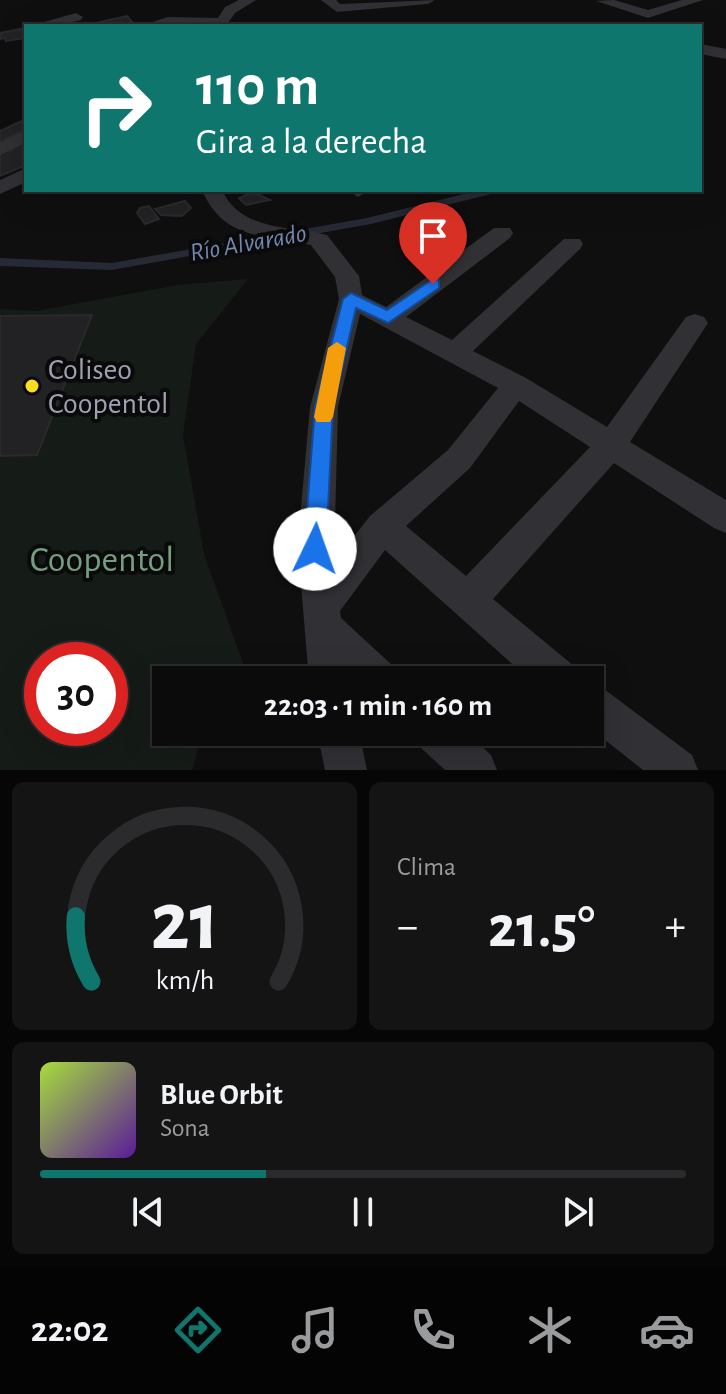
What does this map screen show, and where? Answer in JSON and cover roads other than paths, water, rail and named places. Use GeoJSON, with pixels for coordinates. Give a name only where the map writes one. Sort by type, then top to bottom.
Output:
{"type":"FeatureCollection","features":[{"type":"Feature","properties":{"kind":"street"},"geometry":{"type":"LineString","coordinates":[[69,0],[76,17],[88,24]]}},
{"type":"Feature","properties":{"kind":"street"},"geometry":{"type":"LineString","coordinates":[[155,24],[168,21],[220,24],[234,7],[249,0]]}},
{"type":"Feature","properties":{"kind":"street"},"geometry":{"type":"LineString","coordinates":[[331,3],[428,0]]}},
{"type":"Feature","properties":{"kind":"street"},"geometry":{"type":"LineString","coordinates":[[605,1],[648,14],[696,0]]}},
{"type":"Feature","properties":{"kind":"street"},"geometry":{"type":"LineString","coordinates":[[168,21],[170,3]]}},
{"type":"Feature","properties":{"kind":"street"},"geometry":{"type":"LineString","coordinates":[[208,6],[234,7]]}},
{"type":"Feature","properties":{"kind":"street"},"geometry":{"type":"LineString","coordinates":[[46,24],[76,17]]}},
{"type":"Feature","properties":{"kind":"street"},"geometry":{"type":"LineString","coordinates":[[702,49],[726,54]]}},
{"type":"Feature","properties":{"kind":"street"},"geometry":{"type":"LineString","coordinates":[[0,149],[24,137]]}},
{"type":"Feature","properties":{"kind":"street"},"geometry":{"type":"LineString","coordinates":[[0,188],[24,175]]}},
{"type":"Feature","properties":{"kind":"street"},"geometry":{"type":"LineString","coordinates":[[212,192],[215,203],[223,214],[241,225],[319,240],[347,276],[351,299],[324,407],[315,549],[327,666]]}},
{"type":"Feature","properties":{"kind":"street"},"geometry":{"type":"LineString","coordinates":[[388,318],[502,233]]}},
{"type":"Feature","properties":{"kind":"street"},"geometry":{"type":"LineString","coordinates":[[455,352],[572,244]]}},
{"type":"Feature","properties":{"kind":"street"},"geometry":{"type":"LineString","coordinates":[[351,299],[516,385],[726,518]]}},
{"type":"Feature","properties":{"kind":"street"},"geometry":{"type":"LineString","coordinates":[[468,600],[611,446],[695,323]]}},
{"type":"Feature","properties":{"kind":"street"},"geometry":{"type":"LineString","coordinates":[[322,618],[382,527],[459,459],[516,385]]}},
{"type":"Feature","properties":{"kind":"street"},"geometry":{"type":"LineString","coordinates":[[382,527],[544,666]]}},
{"type":"Feature","properties":{"kind":"street"},"geometry":{"type":"LineString","coordinates":[[322,618],[366,666]]}},
{"type":"Feature","properties":{"kind":"street"},"geometry":{"type":"LineString","coordinates":[[604,714],[677,770]]}},
{"type":"Feature","properties":{"kind":"street"},"geometry":{"type":"LineString","coordinates":[[341,746],[346,770]]}},
{"type":"Feature","properties":{"kind":"street"},"geometry":{"type":"LineString","coordinates":[[450,746],[476,770]]}},
{"type":"Feature","properties":{"kind":"water","name":"Río Alvarado"},"geometry":{"type":"Polygon","coordinates":[[[472,192],[499,192],[371,224],[111,270],[0,266],[0,258],[112,263],[367,218],[472,192]]]}},
{"type":"Feature","properties":{"kind":"place","name":"Coliseo Coopentol"},"geometry":{"type":"Point","coordinates":[32,386]}},
{"type":"Feature","properties":{"kind":"park label","name":"Coopentol"},"geometry":{"type":"Point","coordinates":[102,558]}}]}
